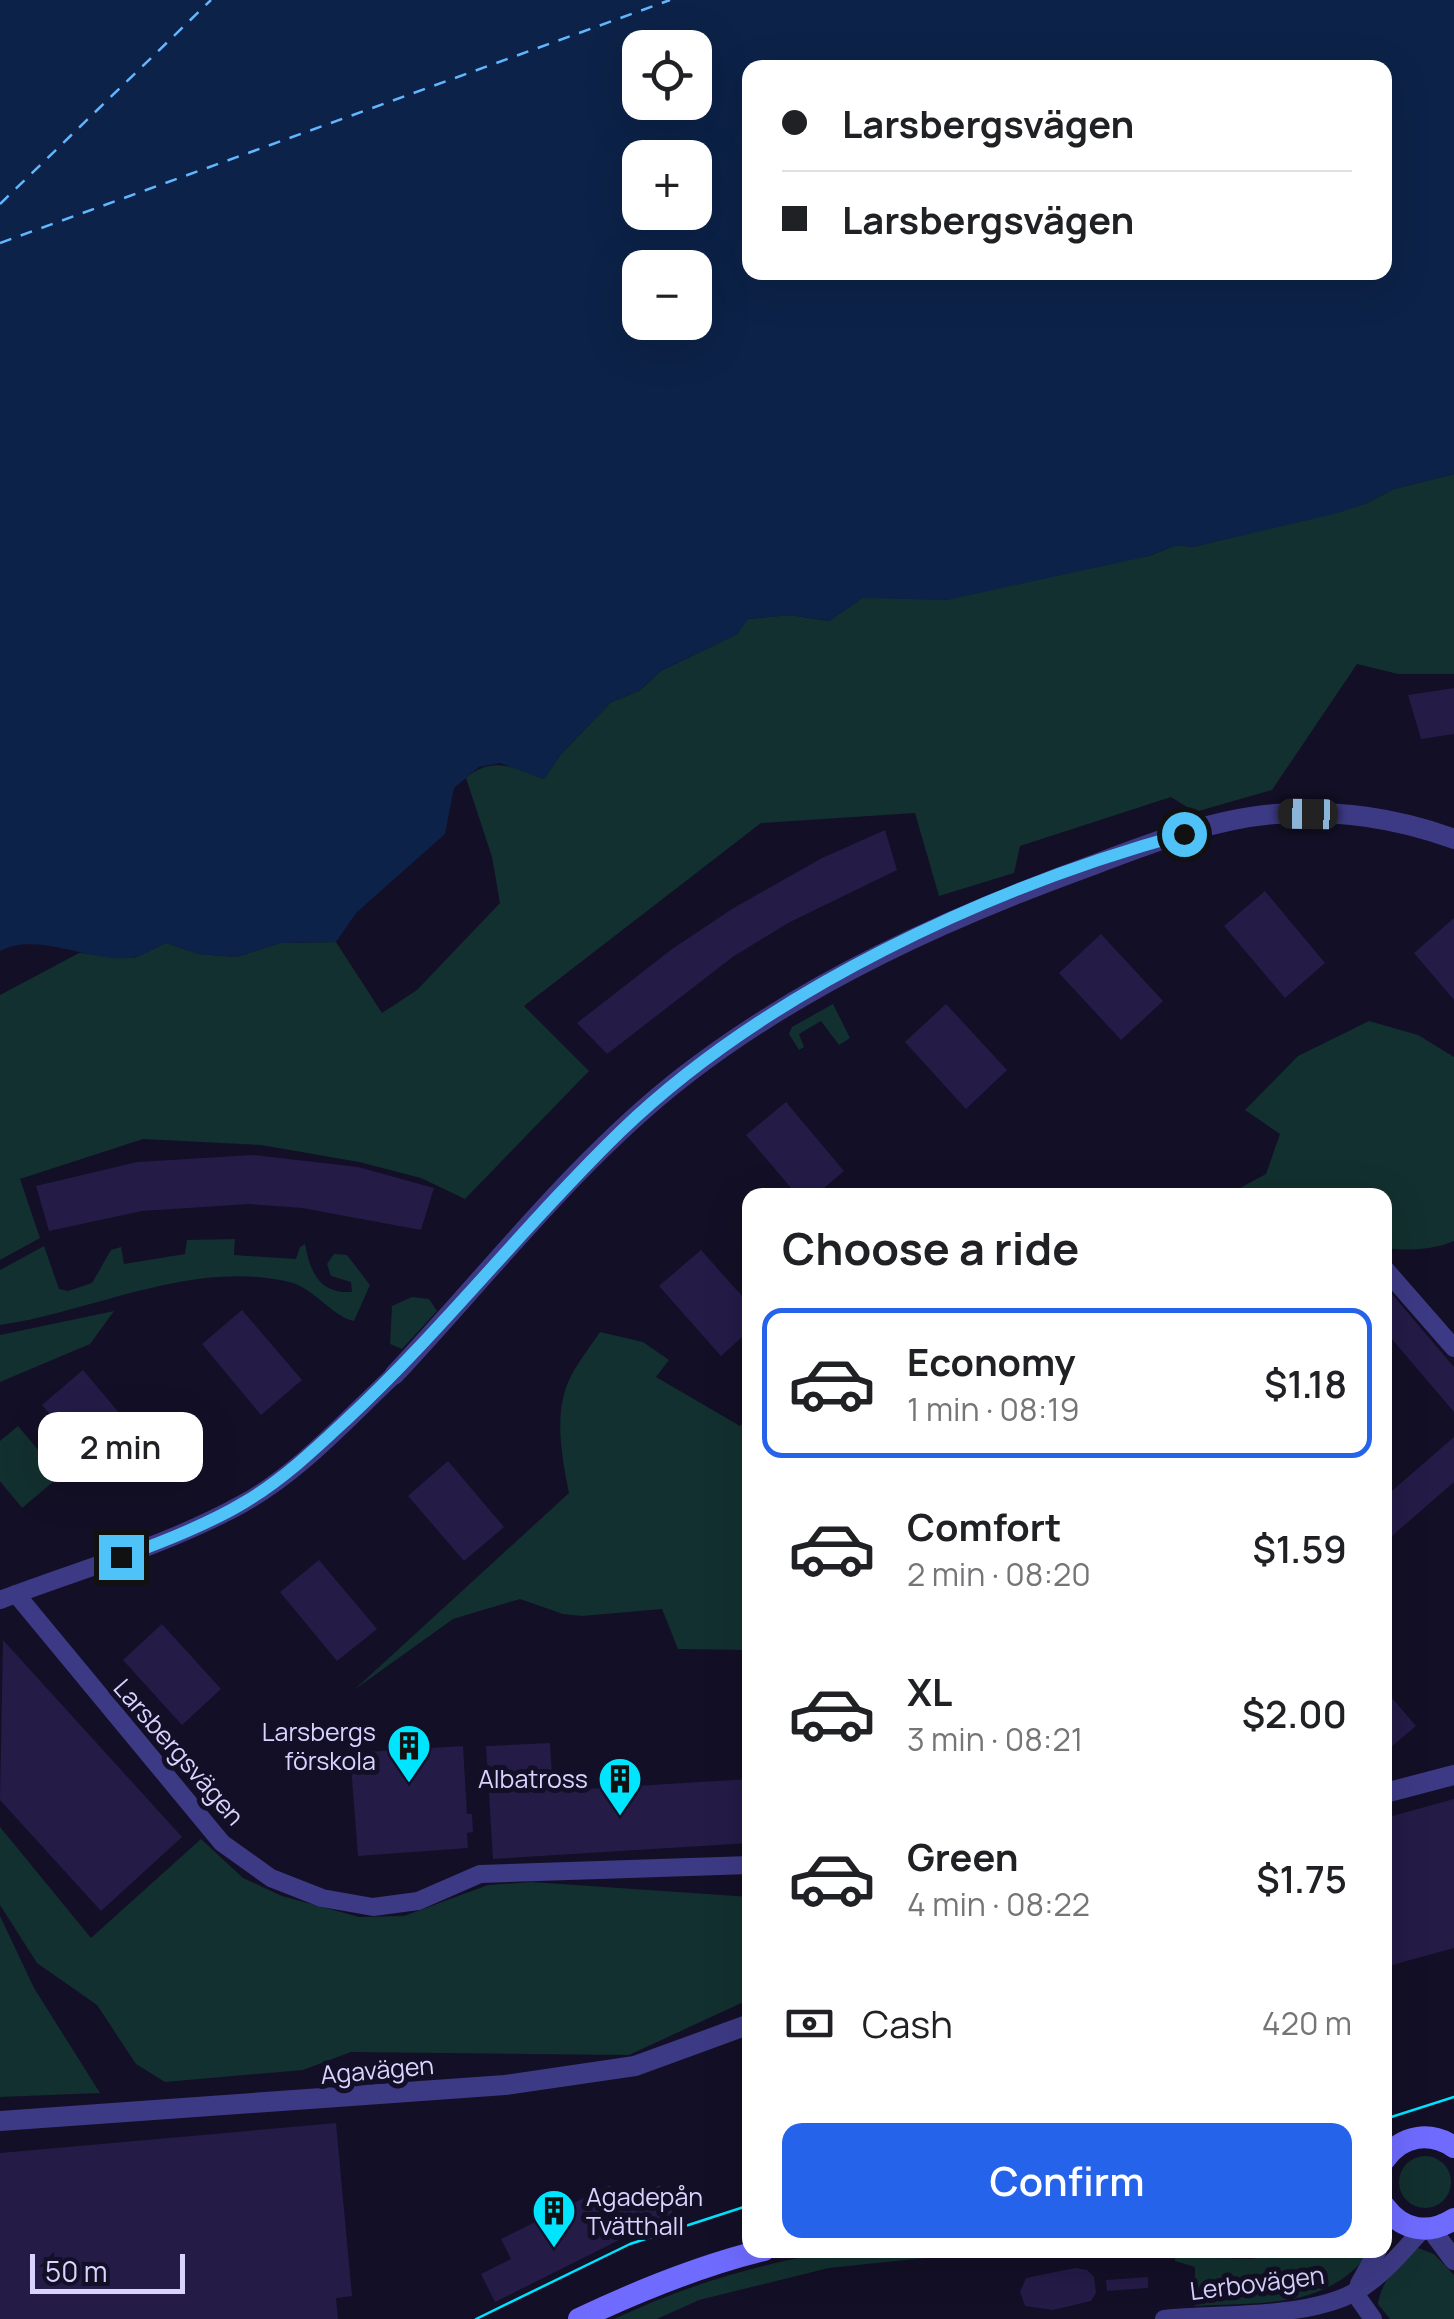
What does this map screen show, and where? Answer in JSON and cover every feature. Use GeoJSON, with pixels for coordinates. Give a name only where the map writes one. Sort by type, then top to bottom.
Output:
{"type":"FeatureCollection","features":[{"type":"Feature","properties":{"kind":"main road"},"geometry":{"type":"LineString","coordinates":[[1392,2152],[1417,2137],[1436,2138],[1453,2146]]}},
{"type":"Feature","properties":{"kind":"main road"},"geometry":{"type":"LineString","coordinates":[[1392,2219],[1427,2229],[1454,2218]]}},
{"type":"Feature","properties":{"kind":"main road"},"geometry":{"type":"LineString","coordinates":[[580,2319],[668,2280],[742,2257]]}},
{"type":"Feature","properties":{"kind":"street","name":"Larsbergsvägen"},"geometry":{"type":"LineString","coordinates":[[742,1865],[480,1874],[418,1901],[373,1907],[298,1888],[256,1869],[222,1843],[8,1597],[156,1544],[244,1503],[282,1477],[394,1376],[621,1130],[682,1077],[762,1020],[851,967],[1027,888],[1229,821],[1276,814],[1366,817],[1454,839]]}},
{"type":"Feature","properties":{"kind":"street"},"geometry":{"type":"LineString","coordinates":[[1392,1277],[1454,1348]]}},
{"type":"Feature","properties":{"kind":"street"},"geometry":{"type":"LineString","coordinates":[[1392,1791],[1454,1774]]}},
{"type":"Feature","properties":{"kind":"street","name":"Agavägen"},"geometry":{"type":"LineString","coordinates":[[0,2121],[505,2085],[636,2066],[742,2027]]}},
{"type":"Feature","properties":{"kind":"street"},"geometry":{"type":"LineString","coordinates":[[1427,2229],[1454,2260]]}},
{"type":"Feature","properties":{"kind":"street","name":"Lerbovägen"},"geometry":{"type":"LineString","coordinates":[[1164,2319],[1320,2306],[1354,2292],[1381,2274],[1427,2229]]}},
{"type":"Feature","properties":{"kind":"street","name":"Lerbovägen"},"geometry":{"type":"LineString","coordinates":[[1354,2292],[1373,2258]]}},
{"type":"Feature","properties":{"kind":"street","name":"Lerbovägen"},"geometry":{"type":"LineString","coordinates":[[1354,2292],[1373,2319]]}},
{"type":"Feature","properties":{"kind":"green space"},"geometry":{"type":"Polygon","coordinates":[[[1454,474],[1454,674],[1398,674],[1357,664],[1272,790],[1195,812],[1171,797],[1020,846],[1014,873],[939,896],[915,813],[761,823],[524,1006],[589,1071],[465,1199],[421,1178],[359,1162],[261,1145],[143,1139],[20,1179],[40,1238],[0,1260],[0,995],[79,953],[134,958],[166,943],[199,954],[236,957],[280,943],[336,942],[382,1013],[417,990],[500,903],[492,857],[466,778],[495,765],[544,779],[561,754],[611,702],[639,691],[661,671],[737,634],[747,619],[790,615],[829,621],[862,598],[903,598],[1149,556],[1176,545],[1193,547],[1365,504],[1394,489],[1454,474]]]}},
{"type":"Feature","properties":{"kind":"green space"},"geometry":{"type":"Polygon","coordinates":[[[833,1004],[850,1038],[839,1045],[821,1021],[799,1034],[804,1047],[799,1050],[789,1034],[792,1027],[833,1004]]]}},
{"type":"Feature","properties":{"kind":"green space"},"geometry":{"type":"Polygon","coordinates":[[[1369,1021],[1418,1035],[1454,1057],[1454,1241],[1420,1249],[1392,1248],[1392,1188],[1240,1188],[1266,1174],[1280,1134],[1245,1110],[1298,1056],[1369,1021]]]}},
{"type":"Feature","properties":{"kind":"green space"},"geometry":{"type":"Polygon","coordinates":[[[235,1239],[234,1255],[296,1259],[305,1244],[318,1278],[340,1292],[352,1292],[351,1282],[331,1276],[327,1264],[334,1254],[347,1255],[370,1285],[354,1321],[289,1282],[216,1277],[0,1325],[0,1270],[44,1246],[59,1289],[68,1291],[92,1283],[111,1250],[121,1247],[124,1264],[185,1254],[187,1240],[235,1239]]]}},
{"type":"Feature","properties":{"kind":"green space"},"geometry":{"type":"Polygon","coordinates":[[[412,1297],[429,1299],[437,1311],[402,1349],[390,1344],[392,1306],[412,1297]]]}},
{"type":"Feature","properties":{"kind":"green space"},"geometry":{"type":"Polygon","coordinates":[[[114,1311],[90,1344],[0,1382],[0,1335],[114,1311]]]}},
{"type":"Feature","properties":{"kind":"green space"},"geometry":{"type":"Polygon","coordinates":[[[600,1332],[643,1342],[669,1360],[656,1377],[742,1424],[742,1650],[678,1649],[662,1609],[582,1616],[563,1614],[520,1599],[453,1619],[354,1690],[569,1493],[560,1420],[565,1391],[600,1332]]]}},
{"type":"Feature","properties":{"kind":"green space"},"geometry":{"type":"Polygon","coordinates":[[[18,1426],[60,1476],[22,1508],[0,1481],[0,1441],[18,1426]]]}},
{"type":"Feature","properties":{"kind":"green space"},"geometry":{"type":"Polygon","coordinates":[[[0,1827],[91,1938],[201,1839],[243,1878],[282,1896],[359,1917],[404,1916],[488,1885],[532,1882],[742,1896],[742,2003],[629,2055],[351,2052],[303,2070],[165,2082],[136,2064],[97,2005],[37,1963],[0,1905],[0,1827]]]}},
{"type":"Feature","properties":{"kind":"green space"},"geometry":{"type":"Polygon","coordinates":[[[0,1916],[34,1988],[100,2093],[0,2097],[0,1916]]]}},
{"type":"Feature","properties":{"kind":"green space"},"geometry":{"type":"Polygon","coordinates":[[[1425,2156],[1443,2164],[1451,2182],[1443,2200],[1425,2208],[1407,2200],[1399,2182],[1407,2164],[1425,2156]]]}},
{"type":"Feature","properties":{"kind":"green space"},"geometry":{"type":"Polygon","coordinates":[[[1418,2248],[1434,2254],[1454,2275],[1454,2319],[1390,2319],[1378,2304],[1387,2279],[1418,2248]]]}},
{"type":"Feature","properties":{"kind":"green space"},"geometry":{"type":"Polygon","coordinates":[[[925,2258],[829,2268],[699,2300],[657,2319],[614,2319],[671,2295],[787,2260],[925,2258]]]}},
{"type":"Feature","properties":{"kind":"green space"},"geometry":{"type":"Polygon","coordinates":[[[1364,2258],[1335,2284],[1314,2293],[1269,2302],[1195,2306],[1195,2267],[1175,2261],[1364,2258]]]}},
{"type":"Feature","properties":{"kind":"water"},"geometry":{"type":"Polygon","coordinates":[[[0,0],[1454,0],[1454,474],[1394,489],[1334,514],[1193,547],[1176,545],[1149,556],[947,600],[863,598],[829,621],[790,615],[748,619],[737,634],[661,671],[639,691],[611,702],[561,754],[544,779],[500,763],[479,767],[454,788],[445,834],[356,913],[336,942],[280,943],[236,957],[199,954],[166,943],[130,958],[30,944],[0,951],[0,0]]]}},
{"type":"Feature","properties":{"kind":"building"},"geometry":{"type":"Polygon","coordinates":[[[1454,688],[1454,734],[1421,739],[1408,695],[1454,688]]]}},
{"type":"Feature","properties":{"kind":"building"},"geometry":{"type":"Polygon","coordinates":[[[885,830],[897,870],[788,923],[734,956],[607,1054],[577,1023],[672,949],[732,909],[822,858],[885,830]]]}},
{"type":"Feature","properties":{"kind":"building"},"geometry":{"type":"Polygon","coordinates":[[[1265,891],[1325,963],[1285,998],[1224,926],[1265,891]]]}},
{"type":"Feature","properties":{"kind":"building"},"geometry":{"type":"Polygon","coordinates":[[[1454,918],[1454,1000],[1414,953],[1454,918]]]}},
{"type":"Feature","properties":{"kind":"building"},"geometry":{"type":"Polygon","coordinates":[[[1101,934],[1163,1001],[1121,1040],[1059,973],[1101,934]]]}},
{"type":"Feature","properties":{"kind":"building"},"geometry":{"type":"Polygon","coordinates":[[[946,1004],[1007,1070],[966,1109],[905,1042],[946,1004]]]}},
{"type":"Feature","properties":{"kind":"building"},"geometry":{"type":"Polygon","coordinates":[[[786,1102],[844,1171],[824,1188],[791,1188],[746,1135],[786,1102]]]}},
{"type":"Feature","properties":{"kind":"building"},"geometry":{"type":"Polygon","coordinates":[[[253,1155],[358,1167],[434,1188],[421,1230],[302,1208],[249,1204],[142,1211],[49,1231],[36,1186],[137,1162],[253,1155]]]}},
{"type":"Feature","properties":{"kind":"building"},"geometry":{"type":"Polygon","coordinates":[[[701,1250],[742,1296],[742,1337],[721,1356],[659,1286],[701,1250]]]}},
{"type":"Feature","properties":{"kind":"building"},"geometry":{"type":"Polygon","coordinates":[[[1392,1294],[1454,1367],[1454,1412],[1392,1339],[1392,1294]]]}},
{"type":"Feature","properties":{"kind":"building"},"geometry":{"type":"Polygon","coordinates":[[[242,1310],[302,1380],[261,1415],[202,1344],[242,1310]]]}},
{"type":"Feature","properties":{"kind":"building"},"geometry":{"type":"Polygon","coordinates":[[[83,1370],[142,1440],[101,1474],[42,1405],[83,1370]]]}},
{"type":"Feature","properties":{"kind":"building"},"geometry":{"type":"Polygon","coordinates":[[[1454,1437],[1454,1482],[1392,1536],[1392,1491],[1454,1437]]]}},
{"type":"Feature","properties":{"kind":"building"},"geometry":{"type":"Polygon","coordinates":[[[448,1461],[504,1527],[464,1561],[408,1496],[448,1461]]]}},
{"type":"Feature","properties":{"kind":"building"},"geometry":{"type":"Polygon","coordinates":[[[319,1560],[377,1629],[337,1661],[280,1592],[319,1560]]]}},
{"type":"Feature","properties":{"kind":"building"},"geometry":{"type":"Polygon","coordinates":[[[162,1624],[221,1689],[182,1725],[123,1660],[162,1624]]]}},
{"type":"Feature","properties":{"kind":"building"},"geometry":{"type":"Polygon","coordinates":[[[3,1640],[182,1837],[101,1911],[0,1800],[3,1640]]]}},
{"type":"Feature","properties":{"kind":"building"},"geometry":{"type":"Polygon","coordinates":[[[1392,1698],[1416,1726],[1392,1746],[1392,1698]]]}},
{"type":"Feature","properties":{"kind":"building","name":"Albatross"},"geometry":{"type":"Polygon","coordinates":[[[550,1743],[553,1791],[742,1779],[742,1843],[493,1859],[486,1746],[550,1743]]]}},
{"type":"Feature","properties":{"kind":"building","name":"Larsbergs förskola"},"geometry":{"type":"Polygon","coordinates":[[[463,1746],[467,1814],[472,1814],[473,1832],[467,1833],[468,1848],[358,1856],[350,1753],[463,1746]]]}},
{"type":"Feature","properties":{"kind":"building"},"geometry":{"type":"Polygon","coordinates":[[[1454,1799],[1454,1948],[1392,1965],[1392,1816],[1454,1799]]]}},
{"type":"Feature","properties":{"kind":"building"},"geometry":{"type":"Polygon","coordinates":[[[336,2123],[352,2296],[336,2298],[338,2319],[0,2319],[0,2153],[336,2123]]]}},
{"type":"Feature","properties":{"kind":"building","name":"Agadepån Tvätthall"},"geometry":{"type":"Polygon","coordinates":[[[610,2185],[620,2205],[660,2185],[673,2213],[495,2302],[481,2274],[511,2259],[501,2239],[610,2185]]]}},
{"type":"Feature","properties":{"kind":"building"},"geometry":{"type":"Polygon","coordinates":[[[1075,2268],[1087,2270],[1094,2277],[1096,2293],[1091,2301],[1053,2310],[1025,2306],[1020,2292],[1026,2278],[1075,2268]]]}},
{"type":"Feature","properties":{"kind":"building"},"geometry":{"type":"Polygon","coordinates":[[[1148,2277],[1148,2288],[1107,2291],[1106,2280],[1148,2277]]]}},
{"type":"Feature","properties":{"kind":"ferry route"},"geometry":{"type":"LineString","coordinates":[[0,204],[211,0]]}},
{"type":"Feature","properties":{"kind":"ferry route"},"geometry":{"type":"LineString","coordinates":[[0,243],[670,0]]}},
{"type":"Feature","properties":{"kind":"tram line"},"geometry":{"type":"LineString","coordinates":[[1392,2117],[1454,2097]]}},
{"type":"Feature","properties":{"kind":"tram line"},"geometry":{"type":"LineString","coordinates":[[476,2319],[630,2244],[742,2208]]}},
{"type":"Feature","properties":{"kind":"place","name":"Larsbergs förskola"},"geometry":{"type":"Point","coordinates":[409,1784]}},
{"type":"Feature","properties":{"kind":"place","name":"Albatross"},"geometry":{"type":"Point","coordinates":[620,1817]}},
{"type":"Feature","properties":{"kind":"place","name":"Agadepån Tvätthall"},"geometry":{"type":"Point","coordinates":[554,2249]}},
{"type":"Feature","properties":{"kind":"route"},"geometry":{"type":"LineString","coordinates":[[121,1557],[244,1503],[282,1477],[394,1376],[621,1130],[682,1077],[762,1020],[851,967],[945,923],[1027,888],[1184,834]]}}]}
